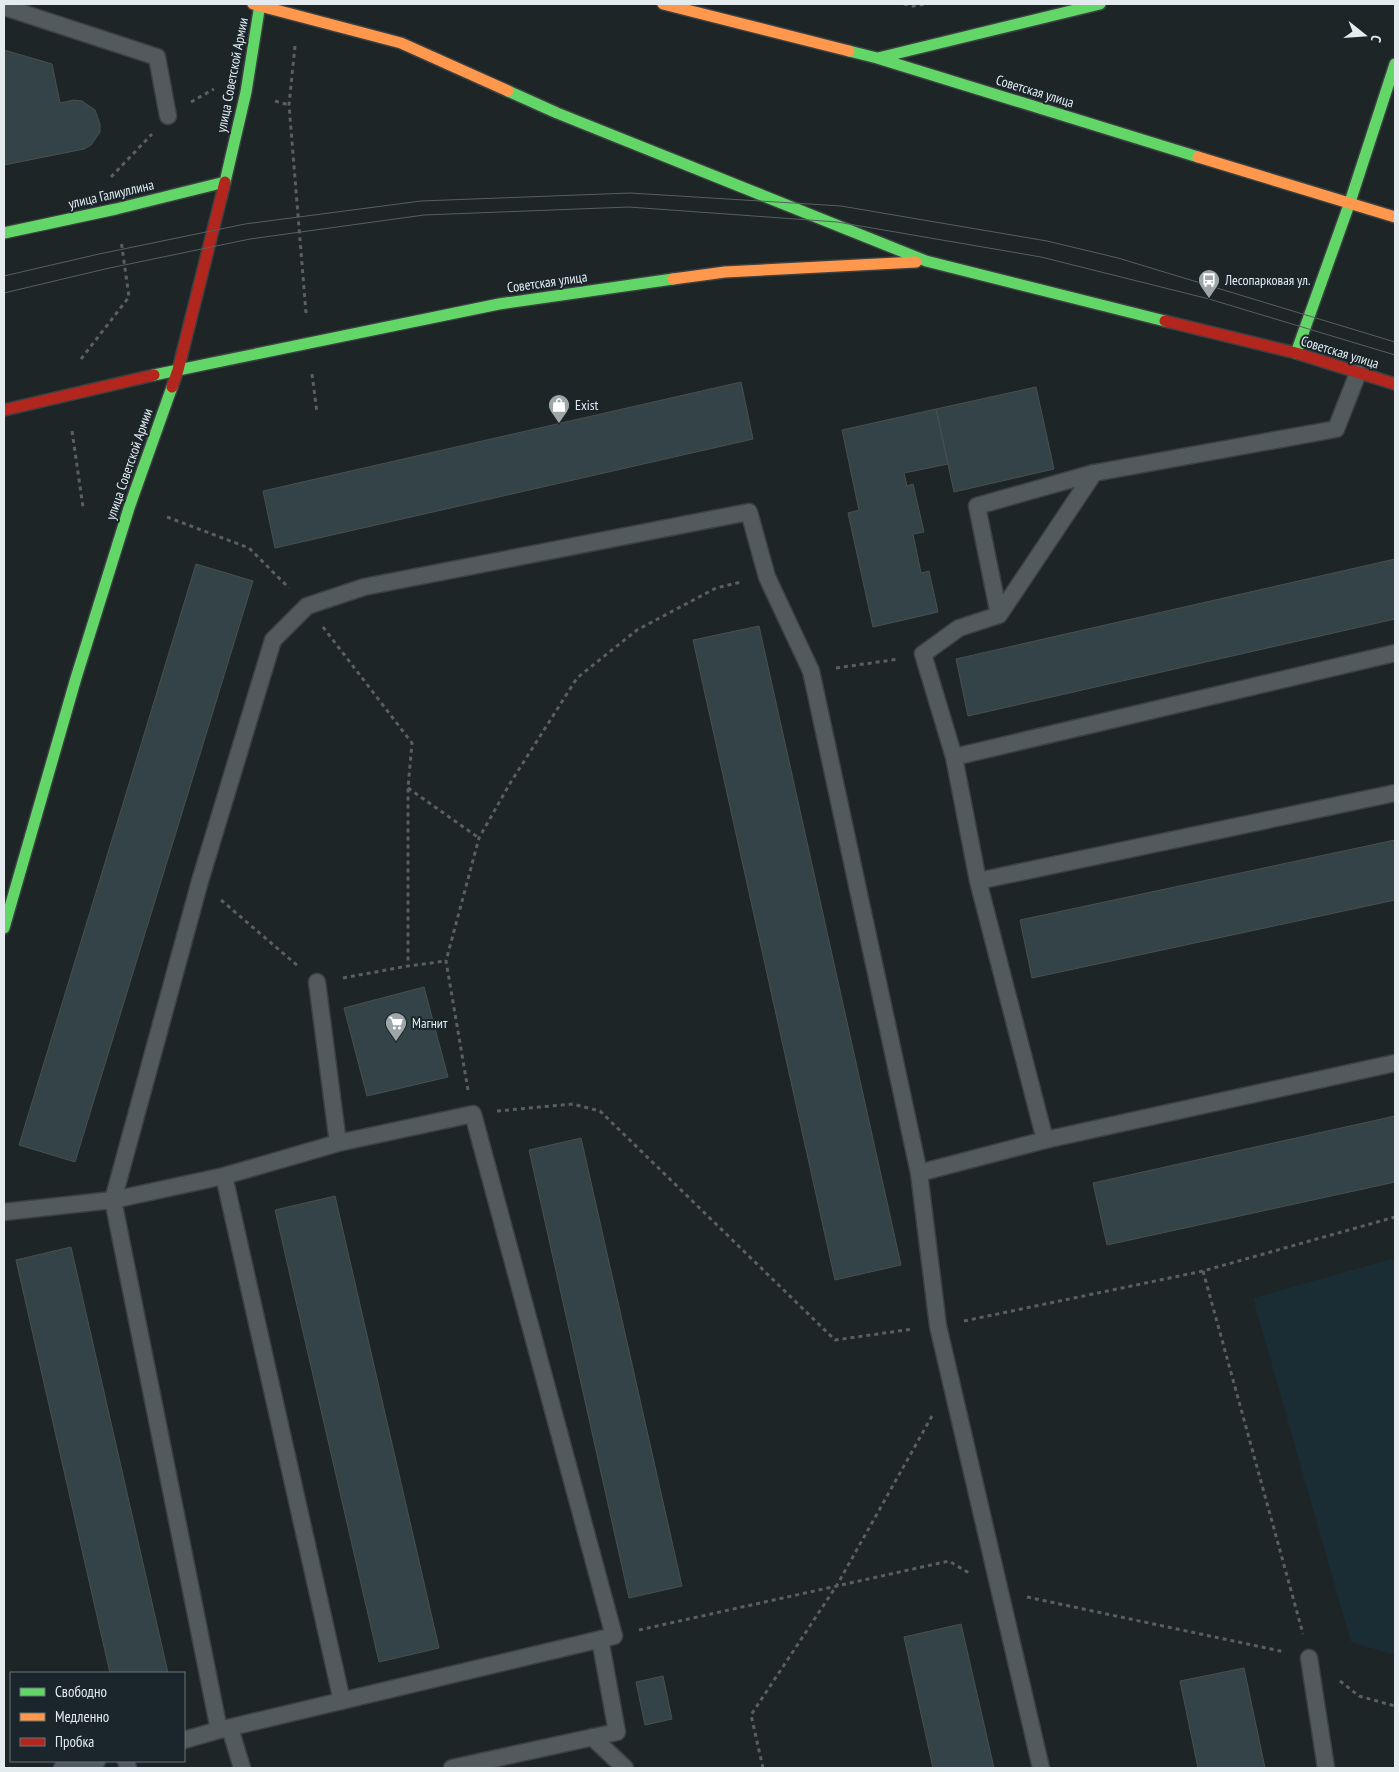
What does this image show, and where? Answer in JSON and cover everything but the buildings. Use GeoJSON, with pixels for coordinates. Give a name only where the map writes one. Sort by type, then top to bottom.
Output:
{"type":"FeatureCollection","features":[{"type":"Feature","properties":{"kind":"main road","name":"Советская улица"},"geometry":{"type":"LineString","coordinates":[[258,4],[401,43],[557,113],[926,261],[1296,353],[1395,384]]}},
{"type":"Feature","properties":{"kind":"main road","name":"улица Советской Армии"},"geometry":{"type":"LineString","coordinates":[[4,928],[76,678],[130,508],[178,370],[246,92],[258,4]]}},
{"type":"Feature","properties":{"kind":"main road","name":"Советская улица"},"geometry":{"type":"LineString","coordinates":[[663,4],[877,58],[1395,217]]}},
{"type":"Feature","properties":{"kind":"main road"},"geometry":{"type":"LineString","coordinates":[[877,58],[1100,4]]}},
{"type":"Feature","properties":{"kind":"main road"},"geometry":{"type":"LineString","coordinates":[[1296,353],[1350,202],[1395,67]]}},
{"type":"Feature","properties":{"kind":"main road","name":"улица Галиуллина"},"geometry":{"type":"LineString","coordinates":[[4,233],[116,209],[225,182]]}},
{"type":"Feature","properties":{"kind":"main road","name":"Советская улица"},"geometry":{"type":"LineString","coordinates":[[178,370],[499,304],[724,272],[926,261]]}},
{"type":"Feature","properties":{"kind":"main road"},"geometry":{"type":"LineString","coordinates":[[4,410],[178,370]]}},
{"type":"Feature","properties":{"kind":"lane"},"geometry":{"type":"LineString","coordinates":[[4,6],[157,57],[168,116]]}},
{"type":"Feature","properties":{"kind":"lane"},"geometry":{"type":"LineString","coordinates":[[999,615],[977,506],[1094,473],[1336,429],[1358,373]]}},
{"type":"Feature","properties":{"kind":"lane"},"geometry":{"type":"LineString","coordinates":[[1045,1140],[978,881],[954,757],[924,654],[959,628],[999,615],[1094,473]]}},
{"type":"Feature","properties":{"kind":"lane"},"geometry":{"type":"LineString","coordinates":[[242,1768],[225,1729],[113,1200],[200,881],[273,640],[308,606],[364,587],[749,512],[767,577],[811,671],[918,1173],[938,1326],[1041,1768]]}},
{"type":"Feature","properties":{"kind":"lane"},"geometry":{"type":"LineString","coordinates":[[954,757],[1395,653]]}},
{"type":"Feature","properties":{"kind":"lane"},"geometry":{"type":"LineString","coordinates":[[978,881],[1395,793]]}},
{"type":"Feature","properties":{"kind":"lane"},"geometry":{"type":"LineString","coordinates":[[317,982],[338,1143]]}},
{"type":"Feature","properties":{"kind":"lane"},"geometry":{"type":"LineString","coordinates":[[918,1173],[1045,1140],[1395,1063]]}},
{"type":"Feature","properties":{"kind":"lane"},"geometry":{"type":"LineString","coordinates":[[4,1212],[113,1200],[224,1176],[338,1143],[473,1114],[607,1637],[617,1732],[452,1768]]}},
{"type":"Feature","properties":{"kind":"lane"},"geometry":{"type":"LineString","coordinates":[[224,1176],[342,1701]]}},
{"type":"Feature","properties":{"kind":"lane"},"geometry":{"type":"LineString","coordinates":[[185,1740],[607,1637]]}},
{"type":"Feature","properties":{"kind":"lane"},"geometry":{"type":"LineString","coordinates":[[1309,1658],[1326,1768]]}},
{"type":"Feature","properties":{"kind":"lane"},"geometry":{"type":"LineString","coordinates":[[592,1737],[625,1768]]}},
{"type":"Feature","properties":{"kind":"lane"},"geometry":{"type":"LineString","coordinates":[[62,1768],[93,1762]]}},
{"type":"Feature","properties":{"kind":"path"},"geometry":{"type":"LineString","coordinates":[[904,4],[913,6],[928,4]]}},
{"type":"Feature","properties":{"kind":"path"},"geometry":{"type":"LineString","coordinates":[[298,16],[289,105],[309,343],[317,413]]}},
{"type":"Feature","properties":{"kind":"path"},"geometry":{"type":"LineString","coordinates":[[111,177],[168,116]]}},
{"type":"Feature","properties":{"kind":"path"},"geometry":{"type":"LineString","coordinates":[[78,364],[129,297],[121,239]]}},
{"type":"Feature","properties":{"kind":"path"},"geometry":{"type":"LineString","coordinates":[[72,431],[83,507]]}},
{"type":"Feature","properties":{"kind":"path"},"geometry":{"type":"LineString","coordinates":[[167,517],[250,548],[308,606],[412,743],[408,788],[408,966]]}},
{"type":"Feature","properties":{"kind":"path"},"geometry":{"type":"LineString","coordinates":[[767,577],[716,588],[637,630],[577,678],[479,838],[446,961],[473,1114],[573,1104],[600,1111],[835,1340],[938,1326],[1203,1271],[1395,1217]]}},
{"type":"Feature","properties":{"kind":"path"},"geometry":{"type":"LineString","coordinates":[[811,671],[895,660],[924,654]]}},
{"type":"Feature","properties":{"kind":"path"},"geometry":{"type":"LineString","coordinates":[[408,788],[479,838]]}},
{"type":"Feature","properties":{"kind":"path"},"geometry":{"type":"LineString","coordinates":[[200,881],[317,982],[446,961]]}},
{"type":"Feature","properties":{"kind":"path"},"geometry":{"type":"LineString","coordinates":[[1203,1271],[1309,1658]]}},
{"type":"Feature","properties":{"kind":"path"},"geometry":{"type":"LineString","coordinates":[[762,1768],[751,1715],[838,1585],[951,1383]]}},
{"type":"Feature","properties":{"kind":"path"},"geometry":{"type":"LineString","coordinates":[[607,1637],[949,1561],[1000,1591],[1309,1658],[1359,1696],[1395,1706]]}},
{"type":"Feature","properties":{"kind":"shaded area"},"geometry":{"type":"Polygon","coordinates":[[[1395,1258],[1395,1655],[1351,1642],[1253,1298],[1395,1258]]]}},
{"type":"Feature","properties":{"kind":"tram line"},"geometry":{"type":"LineString","coordinates":[[4,276],[245,224],[421,201],[630,193],[841,206],[1047,241],[1118,258],[1395,342]]}},
{"type":"Feature","properties":{"kind":"tram line"},"geometry":{"type":"LineString","coordinates":[[4,293],[105,269],[250,239],[424,215],[629,207],[837,222],[1041,257],[1209,299],[1395,355]]}},
{"type":"Feature","properties":{"kind":"traffic: fast"},"geometry":{"type":"LineString","coordinates":[[4,233],[116,209],[225,182],[246,92],[260,4]]}},
{"type":"Feature","properties":{"kind":"traffic: fast"},"geometry":{"type":"LineString","coordinates":[[878,58],[1100,4]]}},
{"type":"Feature","properties":{"kind":"traffic: fast"},"geometry":{"type":"LineString","coordinates":[[849,51],[1198,157]]}},
{"type":"Feature","properties":{"kind":"traffic: fast"},"geometry":{"type":"LineString","coordinates":[[1296,353],[1350,202],[1395,64]]}},
{"type":"Feature","properties":{"kind":"traffic: fast"},"geometry":{"type":"LineString","coordinates":[[508,91],[557,113],[926,261],[1165,321]]}},
{"type":"Feature","properties":{"kind":"traffic: fast"},"geometry":{"type":"LineString","coordinates":[[154,375],[499,304],[673,279]]}},
{"type":"Feature","properties":{"kind":"traffic: fast"},"geometry":{"type":"LineString","coordinates":[[4,928],[76,678],[129,508],[172,387]]}},
{"type":"Feature","properties":{"kind":"traffic: slow"},"geometry":{"type":"LineString","coordinates":[[253,4],[401,43],[508,91]]}},
{"type":"Feature","properties":{"kind":"traffic: slow"},"geometry":{"type":"LineString","coordinates":[[663,4],[849,51]]}},
{"type":"Feature","properties":{"kind":"traffic: slow"},"geometry":{"type":"LineString","coordinates":[[1198,157],[1395,217]]}},
{"type":"Feature","properties":{"kind":"traffic: slow"},"geometry":{"type":"LineString","coordinates":[[673,279],[725,272],[916,262]]}},
{"type":"Feature","properties":{"kind":"traffic: jam"},"geometry":{"type":"LineString","coordinates":[[172,387],[178,370],[225,182]]}},
{"type":"Feature","properties":{"kind":"traffic: jam"},"geometry":{"type":"LineString","coordinates":[[1165,321],[1296,353],[1395,384]]}},
{"type":"Feature","properties":{"kind":"traffic: jam"},"geometry":{"type":"LineString","coordinates":[[4,410],[154,375]]}},
{"type":"Feature","properties":{"kind":"place","name":"Лесопарковая ул."},"geometry":{"type":"Point","coordinates":[1209,299]}},
{"type":"Feature","properties":{"kind":"place","name":"Exist"},"geometry":{"type":"Point","coordinates":[559,424]}},
{"type":"Feature","properties":{"kind":"place","name":"Магнит"},"geometry":{"type":"Point","coordinates":[396,1042]}}]}
